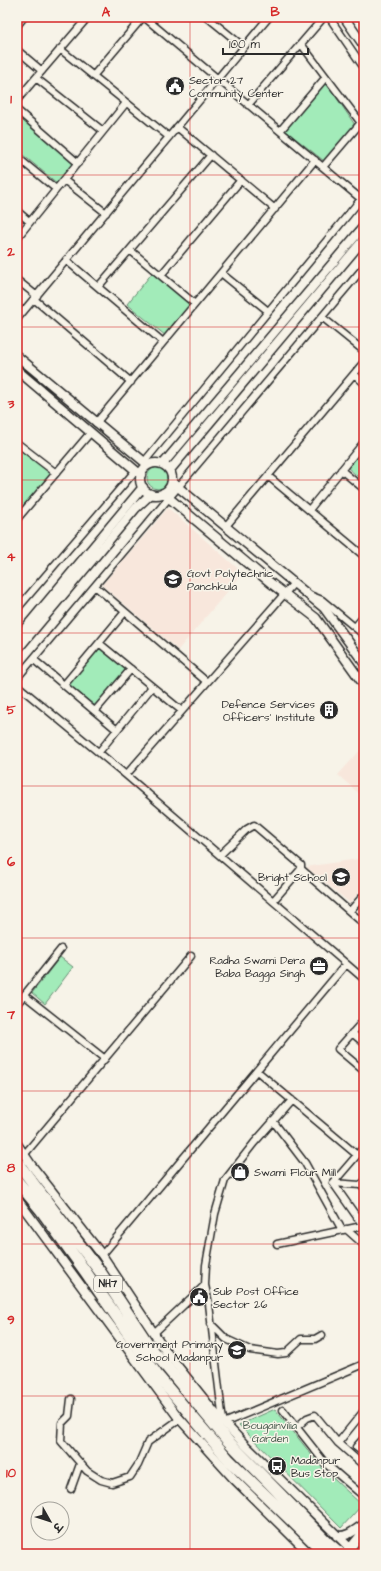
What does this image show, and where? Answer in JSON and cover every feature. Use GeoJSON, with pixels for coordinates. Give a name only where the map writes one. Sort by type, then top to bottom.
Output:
{"type":"FeatureCollection","features":[{"type":"Feature","properties":{"kind":"highway","name":"NH7"},"geometry":{"type":"LineString","coordinates":[[21,1158],[150,1347],[228,1441],[328,1542],[346,1553]]}},
{"type":"Feature","properties":{"kind":"highway","name":"NH7"},"geometry":{"type":"LineString","coordinates":[[17,1181],[71,1253],[157,1375],[229,1460],[326,1554]]}},
{"type":"Feature","properties":{"kind":"street"},"geometry":{"type":"LineString","coordinates":[[17,26],[24,17]]}},
{"type":"Feature","properties":{"kind":"street"},"geometry":{"type":"LineString","coordinates":[[17,100],[88,17]]}},
{"type":"Feature","properties":{"kind":"street"},"geometry":{"type":"LineString","coordinates":[[17,609],[146,464],[268,311],[362,197],[323,167],[143,17],[93,76]]}},
{"type":"Feature","properties":{"kind":"street"},"geometry":{"type":"LineString","coordinates":[[208,17],[244,47]]}},
{"type":"Feature","properties":{"kind":"street"},"geometry":{"type":"LineString","coordinates":[[17,319],[269,17]]}},
{"type":"Feature","properties":{"kind":"street"},"geometry":{"type":"LineString","coordinates":[[248,105],[324,17]]}},
{"type":"Feature","properties":{"kind":"street"},"geometry":{"type":"LineString","coordinates":[[328,17],[364,68]]}},
{"type":"Feature","properties":{"kind":"street"},"geometry":{"type":"LineString","coordinates":[[344,17],[364,46]]}},
{"type":"Feature","properties":{"kind":"street"},"geometry":{"type":"LineString","coordinates":[[301,44],[362,121],[323,167]]}},
{"type":"Feature","properties":{"kind":"street"},"geometry":{"type":"LineString","coordinates":[[60,49],[169,137]]}},
{"type":"Feature","properties":{"kind":"street"},"geometry":{"type":"LineString","coordinates":[[17,50],[42,70]]}},
{"type":"Feature","properties":{"kind":"street"},"geometry":{"type":"LineString","coordinates":[[280,131],[326,77]]}},
{"type":"Feature","properties":{"kind":"street"},"geometry":{"type":"LineString","coordinates":[[36,78],[103,131]]}},
{"type":"Feature","properties":{"kind":"street"},"geometry":{"type":"LineString","coordinates":[[17,238],[126,103]]}},
{"type":"Feature","properties":{"kind":"street"},"geometry":{"type":"LineString","coordinates":[[17,110],[78,163]]}},
{"type":"Feature","properties":{"kind":"street"},"geometry":{"type":"LineString","coordinates":[[177,127],[274,209]]}},
{"type":"Feature","properties":{"kind":"street"},"geometry":{"type":"LineString","coordinates":[[98,287],[211,156]]}},
{"type":"Feature","properties":{"kind":"street"},"geometry":{"type":"LineString","coordinates":[[17,157],[56,190]]}},
{"type":"Feature","properties":{"kind":"street"},"geometry":{"type":"LineString","coordinates":[[96,422],[315,160]]}},
{"type":"Feature","properties":{"kind":"street"},"geometry":{"type":"LineString","coordinates":[[64,180],[106,213]]}},
{"type":"Feature","properties":{"kind":"street"},"geometry":{"type":"LineString","coordinates":[[161,275],[241,180]]}},
{"type":"Feature","properties":{"kind":"street"},"geometry":{"type":"LineString","coordinates":[[17,211],[30,222]]}},
{"type":"Feature","properties":{"kind":"street"},"geometry":{"type":"LineString","coordinates":[[163,464],[364,226]]}},
{"type":"Feature","properties":{"kind":"street"},"geometry":{"type":"LineString","coordinates":[[170,470],[364,239]]}},
{"type":"Feature","properties":{"kind":"street"},"geometry":{"type":"LineString","coordinates":[[130,250],[196,304]]}},
{"type":"Feature","properties":{"kind":"street"},"geometry":{"type":"LineString","coordinates":[[66,260],[163,342]]}},
{"type":"Feature","properties":{"kind":"street"},"geometry":{"type":"LineString","coordinates":[[17,678],[95,586],[166,495],[170,487],[175,485],[364,267]]}},
{"type":"Feature","properties":{"kind":"street"},"geometry":{"type":"LineString","coordinates":[[221,273],[268,311]]}},
{"type":"Feature","properties":{"kind":"street"},"geometry":{"type":"LineString","coordinates":[[17,280],[130,382]]}},
{"type":"Feature","properties":{"kind":"street"},"geometry":{"type":"LineString","coordinates":[[322,317],[364,351]]}},
{"type":"Feature","properties":{"kind":"street"},"geometry":{"type":"LineString","coordinates":[[18,359],[146,464],[163,464],[170,470],[175,485],[324,608],[364,663]]}},
{"type":"Feature","properties":{"kind":"street"},"geometry":{"type":"LineString","coordinates":[[226,526],[364,362]]}},
{"type":"Feature","properties":{"kind":"street"},"geometry":{"type":"LineString","coordinates":[[17,370],[138,472],[143,487],[151,494],[166,495],[316,618],[364,685]]}},
{"type":"Feature","properties":{"kind":"street"},"geometry":{"type":"LineString","coordinates":[[354,374],[364,383]]}},
{"type":"Feature","properties":{"kind":"street"},"geometry":{"type":"LineString","coordinates":[[17,520],[20,511],[56,473],[91,432]]}},
{"type":"Feature","properties":{"kind":"street"},"geometry":{"type":"LineString","coordinates":[[309,510],[364,442]]}},
{"type":"Feature","properties":{"kind":"street"},"geometry":{"type":"LineString","coordinates":[[17,443],[56,473]]}},
{"type":"Feature","properties":{"kind":"street"},"geometry":{"type":"LineString","coordinates":[[341,470],[364,489]]}},
{"type":"Feature","properties":{"kind":"street"},"geometry":{"type":"LineString","coordinates":[[268,476],[364,556]]}},
{"type":"Feature","properties":{"kind":"street"},"geometry":{"type":"LineString","coordinates":[[17,638],[143,487]]}},
{"type":"Feature","properties":{"kind":"street"},"geometry":{"type":"LineString","coordinates":[[17,650],[136,508],[151,494]]}},
{"type":"Feature","properties":{"kind":"street"},"geometry":{"type":"LineString","coordinates":[[126,774],[294,583]]}},
{"type":"Feature","properties":{"kind":"street"},"geometry":{"type":"LineString","coordinates":[[95,586],[207,682]]}},
{"type":"Feature","properties":{"kind":"street"},"geometry":{"type":"LineString","coordinates":[[309,595],[322,600],[364,635]]}},
{"type":"Feature","properties":{"kind":"street"},"geometry":{"type":"LineString","coordinates":[[64,685],[126,612]]}},
{"type":"Feature","properties":{"kind":"street"},"geometry":{"type":"LineString","coordinates":[[355,627],[364,616]]}},
{"type":"Feature","properties":{"kind":"street"},"geometry":{"type":"LineString","coordinates":[[99,643],[182,711]]}},
{"type":"Feature","properties":{"kind":"street"},"geometry":{"type":"LineString","coordinates":[[33,659],[117,730]]}},
{"type":"Feature","properties":{"kind":"street"},"geometry":{"type":"LineString","coordinates":[[95,711],[131,669]]}},
{"type":"Feature","properties":{"kind":"street"},"geometry":{"type":"LineString","coordinates":[[17,684],[126,774],[364,979]]}},
{"type":"Feature","properties":{"kind":"street"},"geometry":{"type":"LineString","coordinates":[[98,752],[152,687]]}},
{"type":"Feature","properties":{"kind":"street"},"geometry":{"type":"LineString","coordinates":[[220,856],[247,829],[254,825],[300,865],[301,869],[364,924]]}},
{"type":"Feature","properties":{"kind":"street"},"geometry":{"type":"LineString","coordinates":[[274,901],[301,869]]}},
{"type":"Feature","properties":{"kind":"street"},"geometry":{"type":"LineString","coordinates":[[350,911],[364,895]]}},
{"type":"Feature","properties":{"kind":"street"},"geometry":{"type":"LineString","coordinates":[[17,1004],[61,949]]}},
{"type":"Feature","properties":{"kind":"street"},"geometry":{"type":"LineString","coordinates":[[21,1158],[191,956]]}},
{"type":"Feature","properties":{"kind":"street"},"geometry":{"type":"LineString","coordinates":[[102,1254],[346,964]]}},
{"type":"Feature","properties":{"kind":"street"},"geometry":{"type":"LineString","coordinates":[[24,995],[104,1059]]}},
{"type":"Feature","properties":{"kind":"street"},"geometry":{"type":"LineString","coordinates":[[364,1020],[338,1049],[364,1071]]}},
{"type":"Feature","properties":{"kind":"street"},"geometry":{"type":"LineString","coordinates":[[352,1033],[364,1043]]}},
{"type":"Feature","properties":{"kind":"street"},"geometry":{"type":"LineString","coordinates":[[257,1071],[357,1155]]}},
{"type":"Feature","properties":{"kind":"street"},"geometry":{"type":"LineString","coordinates":[[224,1423],[209,1304],[205,1285],[206,1265],[215,1214],[225,1180],[292,1100]]}},
{"type":"Feature","properties":{"kind":"street"},"geometry":{"type":"LineString","coordinates":[[273,1121],[305,1163],[344,1230],[364,1245]]}},
{"type":"Feature","properties":{"kind":"street"},"geometry":{"type":"LineString","coordinates":[[17,1144],[21,1158],[102,1254],[155,1332],[167,1353],[215,1413],[336,1536],[346,1553],[364,1531]]}},
{"type":"Feature","properties":{"kind":"street"},"geometry":{"type":"LineString","coordinates":[[333,1183],[364,1147]]}},
{"type":"Feature","properties":{"kind":"street"},"geometry":{"type":"LineString","coordinates":[[333,1183],[360,1185],[364,1182]]}},
{"type":"Feature","properties":{"kind":"street"},"geometry":{"type":"LineString","coordinates":[[277,1244],[363,1226],[333,1183]]}},
{"type":"Feature","properties":{"kind":"street"},"geometry":{"type":"LineString","coordinates":[[17,1199],[180,1419],[234,1479],[310,1554]]}},
{"type":"Feature","properties":{"kind":"street"},"geometry":{"type":"LineString","coordinates":[[357,1218],[364,1212]]}},
{"type":"Feature","properties":{"kind":"street"},"geometry":{"type":"LineString","coordinates":[[155,1332],[205,1285]]}},
{"type":"Feature","properties":{"kind":"street"},"geometry":{"type":"LineString","coordinates":[[211,1324],[226,1339],[250,1350],[278,1354],[286,1353],[301,1338],[314,1339],[322,1335]]}},
{"type":"Feature","properties":{"kind":"street"},"geometry":{"type":"LineString","coordinates":[[224,1423],[364,1364]]}},
{"type":"Feature","properties":{"kind":"street"},"geometry":{"type":"LineString","coordinates":[[72,1399],[69,1416],[62,1423],[61,1441],[80,1464],[91,1474],[112,1483],[126,1479],[133,1473],[148,1442],[180,1419]]}},
{"type":"Feature","properties":{"kind":"street"},"geometry":{"type":"LineString","coordinates":[[283,1410],[325,1463],[362,1495],[364,1494]]}},
{"type":"Feature","properties":{"kind":"street"},"geometry":{"type":"LineString","coordinates":[[338,1443],[363,1412]]}},
{"type":"Feature","properties":{"kind":"street"},"geometry":{"type":"LineString","coordinates":[[297,1427],[307,1418],[314,1415],[338,1443],[364,1466]]}},
{"type":"Feature","properties":{"kind":"street"},"geometry":{"type":"LineString","coordinates":[[364,1438],[356,1447],[364,1453]]}},
{"type":"Feature","properties":{"kind":"street"},"geometry":{"type":"LineString","coordinates":[[71,1489],[80,1464]]}},
{"type":"Feature","properties":{"kind":"street"},"geometry":{"type":"LineString","coordinates":[[336,1536],[343,1537],[349,1535],[364,1524]]}},
{"type":"Feature","properties":{"kind":"street"},"geometry":{"type":"LineString","coordinates":[[361,1554],[364,1551]]}},
{"type":"Feature","properties":{"kind":"shaded area","name":"Govt Polytechnic Panchkula"},"geometry":{"type":"Polygon","coordinates":[[[168,508],[243,573],[178,650],[102,585],[168,508]]]}},
{"type":"Feature","properties":{"kind":"shaded area"},"geometry":{"type":"Polygon","coordinates":[[[364,746],[364,798],[338,775],[364,746]]]}},
{"type":"Feature","properties":{"kind":"shaded area","name":"Bright School"},"geometry":{"type":"Polygon","coordinates":[[[364,858],[364,887],[350,903],[306,867],[364,858]]]}},
{"type":"Feature","properties":{"kind":"shaded area","name":"Government Primary School Madanpur"},"geometry":{"type":"Polygon","coordinates":[[[232,1342],[246,1351],[242,1358],[228,1350],[232,1342]]]}},
{"type":"Feature","properties":{"kind":"green space"},"geometry":{"type":"Polygon","coordinates":[[[326,82],[355,125],[324,161],[285,130],[326,82]]]}},
{"type":"Feature","properties":{"kind":"green space"},"geometry":{"type":"Polygon","coordinates":[[[17,115],[75,163],[58,184],[17,150],[17,115]]]}},
{"type":"Feature","properties":{"kind":"green space"},"geometry":{"type":"Polygon","coordinates":[[[153,272],[191,305],[166,336],[127,304],[153,272]]]}},
{"type":"Feature","properties":{"kind":"green space"},"geometry":{"type":"Polygon","coordinates":[[[20,447],[52,474],[23,510],[17,505],[17,451],[20,447]]]}},
{"type":"Feature","properties":{"kind":"green space"},"geometry":{"type":"Polygon","coordinates":[[[364,449],[364,482],[348,468],[364,449]]]}},
{"type":"Feature","properties":{"kind":"green space"},"geometry":{"type":"Polygon","coordinates":[[[158,467],[166,470],[169,478],[166,486],[158,489],[150,486],[147,478],[150,470],[158,467]]]}},
{"type":"Feature","properties":{"kind":"green space"},"geometry":{"type":"Polygon","coordinates":[[[100,646],[127,668],[95,706],[68,684],[100,646]]]}},
{"type":"Feature","properties":{"kind":"green space"},"geometry":{"type":"Polygon","coordinates":[[[60,957],[73,967],[45,1004],[32,993],[60,957]]]}},
{"type":"Feature","properties":{"kind":"green space","name":"Bougainvilia Garden"},"geometry":{"type":"Polygon","coordinates":[[[275,1409],[323,1469],[362,1505],[341,1528],[239,1425],[275,1409]]]}},
{"type":"Feature","properties":{"kind":"place","name":"Sector 27 Community Center"},"geometry":{"type":"Point","coordinates":[175,86]}},
{"type":"Feature","properties":{"kind":"place","name":"Govt Polytechnic Panchkula"},"geometry":{"type":"Point","coordinates":[173,579]}},
{"type":"Feature","properties":{"kind":"place","name":"Defence Services Officers' Institute"},"geometry":{"type":"Point","coordinates":[329,710]}},
{"type":"Feature","properties":{"kind":"place","name":"Bright School"},"geometry":{"type":"Point","coordinates":[341,877]}},
{"type":"Feature","properties":{"kind":"place","name":"Radha Swami Dera Baba Bagga Singh"},"geometry":{"type":"Point","coordinates":[319,966]}},
{"type":"Feature","properties":{"kind":"place","name":"Swami Flour Mill"},"geometry":{"type":"Point","coordinates":[240,1172]}},
{"type":"Feature","properties":{"kind":"place","name":"Sub Post Office Sector 26"},"geometry":{"type":"Point","coordinates":[199,1297]}},
{"type":"Feature","properties":{"kind":"place","name":"Government Primary School Madanpur"},"geometry":{"type":"Point","coordinates":[237,1350]}},
{"type":"Feature","properties":{"kind":"place","name":"Madanpur Bus Stop"},"geometry":{"type":"Point","coordinates":[277,1466]}}]}
